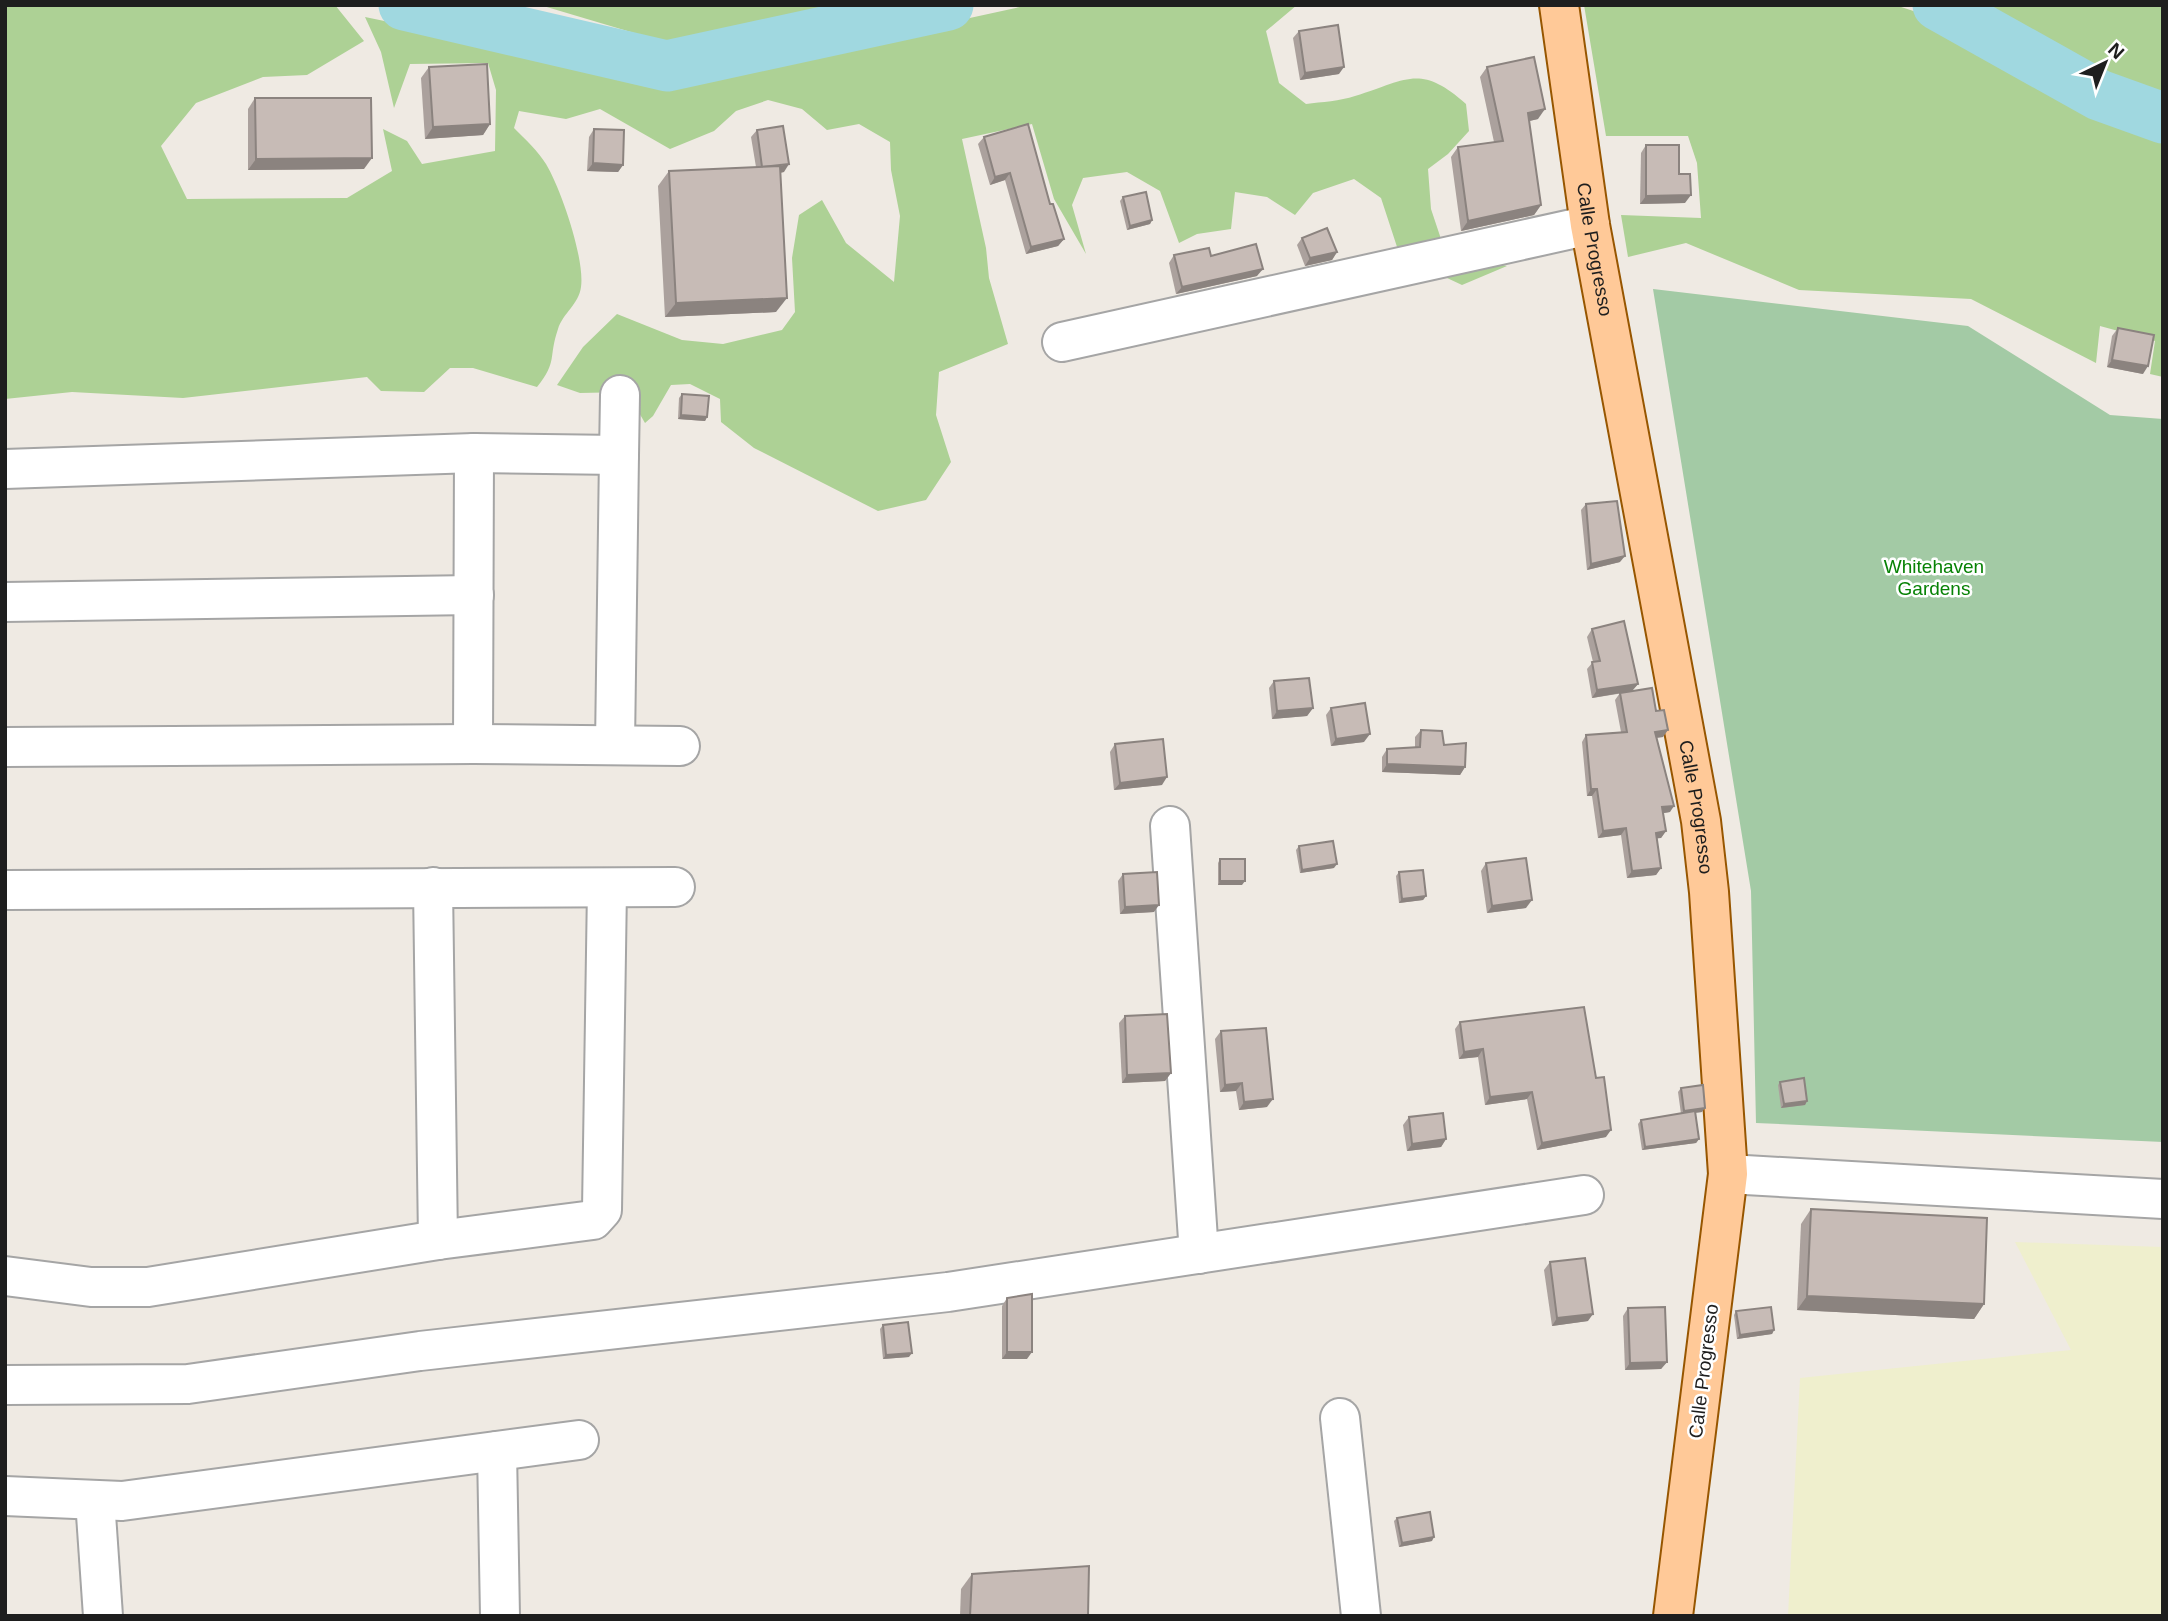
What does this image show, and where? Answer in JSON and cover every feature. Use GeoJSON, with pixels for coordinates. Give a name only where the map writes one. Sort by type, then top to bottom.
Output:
{"type":"FeatureCollection","features":[{"type":"Feature","properties":{"kind":"main road","name":"Calle Progresso"},"geometry":{"type":"LineString","coordinates":[[1559,5],[1590,225],[1701,821],[1709,892],[1728,1174],[1673,1616]]}},
{"type":"Feature","properties":{"kind":"street"},"geometry":{"type":"LineString","coordinates":[[1062,342],[1590,225]]}},
{"type":"Feature","properties":{"kind":"street"},"geometry":{"type":"LineString","coordinates":[[615,745],[620,395]]}},
{"type":"Feature","properties":{"kind":"street"},"geometry":{"type":"LineString","coordinates":[[5,469],[474,453],[619,455]]}},
{"type":"Feature","properties":{"kind":"street"},"geometry":{"type":"LineString","coordinates":[[473,744],[474,453]]}},
{"type":"Feature","properties":{"kind":"street"},"geometry":{"type":"LineString","coordinates":[[5,602],[474,595]]}},
{"type":"Feature","properties":{"kind":"street"},"geometry":{"type":"LineString","coordinates":[[5,747],[473,744],[680,746]]}},
{"type":"Feature","properties":{"kind":"street"},"geometry":{"type":"LineString","coordinates":[[1170,826],[1199,1254]]}},
{"type":"Feature","properties":{"kind":"street"},"geometry":{"type":"LineString","coordinates":[[433,887],[438,1240]]}},
{"type":"Feature","properties":{"kind":"street"},"geometry":{"type":"LineString","coordinates":[[5,890],[675,887]]}},
{"type":"Feature","properties":{"kind":"street"},"geometry":{"type":"LineString","coordinates":[[5,1276],[91,1287],[148,1287],[438,1240],[593,1220],[600,1216],[607,888]]}},
{"type":"Feature","properties":{"kind":"street"},"geometry":{"type":"LineString","coordinates":[[1728,1174],[2163,1199]]}},
{"type":"Feature","properties":{"kind":"street"},"geometry":{"type":"LineString","coordinates":[[5,1385],[188,1384],[473,1344],[948,1292],[1584,1195]]}},
{"type":"Feature","properties":{"kind":"street"},"geometry":{"type":"LineString","coordinates":[[1340,1418],[1361,1616]]}},
{"type":"Feature","properties":{"kind":"street"},"geometry":{"type":"LineString","coordinates":[[5,1496],[122,1501],[579,1440]]}},
{"type":"Feature","properties":{"kind":"street"},"geometry":{"type":"LineString","coordinates":[[497,1451],[500,1616]]}},
{"type":"Feature","properties":{"kind":"street"},"geometry":{"type":"LineString","coordinates":[[95,1500],[103,1616]]}},
{"type":"Feature","properties":{"kind":"green space"},"geometry":{"type":"Polygon","coordinates":[[[5,5],[335,5],[364,41],[307,75],[263,77],[196,103],[161,146],[187,199],[347,198],[392,171],[383,129],[407,141],[422,164],[495,151],[496,90],[488,63],[410,64],[394,108],[381,52],[365,17],[568,59],[667,84],[1029,5],[1297,5],[1266,31],[1279,83],[1306,104],[1349,98],[1401,81],[1424,79],[1437,83],[1466,104],[1469,131],[1448,154],[1428,169],[1431,209],[1445,251],[1507,266],[1462,285],[1400,256],[1381,198],[1354,179],[1313,193],[1295,215],[1267,197],[1235,192],[1231,229],[1197,234],[1179,243],[1160,191],[1127,172],[1083,178],[1072,205],[1086,254],[1054,199],[1032,124],[962,139],[986,248],[989,278],[1008,344],[939,372],[936,415],[951,462],[926,500],[878,511],[754,448],[721,422],[720,399],[690,384],[671,385],[653,416],[645,423],[627,392],[580,393],[557,385],[583,347],[617,314],[682,340],[723,344],[782,330],[795,312],[792,258],[799,215],[822,200],[846,243],[894,282],[900,216],[891,170],[890,142],[859,124],[827,130],[802,109],[768,100],[736,111],[714,131],[670,149],[600,109],[566,119],[519,111],[514,128],[539,154],[552,175],[571,224],[581,275],[580,293],[560,323],[548,371],[537,387],[473,368],[450,368],[424,392],[381,391],[367,377],[183,398],[72,392],[5,399],[5,5]]]}},
{"type":"Feature","properties":{"kind":"green space"},"geometry":{"type":"Polygon","coordinates":[[[540,5],[845,5],[753,34],[671,44],[540,5]]]}},
{"type":"Feature","properties":{"kind":"green space"},"geometry":{"type":"Polygon","coordinates":[[[1584,5],[1895,5],[1935,18],[2101,114],[2163,133],[2163,377],[2150,374],[2155,341],[2100,326],[2096,363],[1971,299],[1799,290],[1686,243],[1628,257],[1621,215],[1701,218],[1697,163],[1688,136],[1606,136],[1584,5]]]}},
{"type":"Feature","properties":{"kind":"green space"},"geometry":{"type":"Polygon","coordinates":[[[1953,5],[2163,5],[2163,103],[2108,88],[1953,5]]]}},
{"type":"Feature","properties":{"kind":"green space","name":"Whitehaven Gardens"},"geometry":{"type":"Polygon","coordinates":[[[1653,289],[1968,326],[2110,415],[2163,419],[2163,1142],[1756,1123],[1751,891],[1653,289]]]}},
{"type":"Feature","properties":{"kind":"green space"},"geometry":{"type":"Polygon","coordinates":[[[2015,1242],[2163,1247],[2163,1616],[1788,1616],[1800,1378],[2071,1350],[2015,1242]]]}},
{"type":"Feature","properties":{"kind":"building"},"geometry":{"type":"Polygon","coordinates":[[[1338,25],[1344,67],[1305,73],[1299,31],[1338,25]]]}},
{"type":"Feature","properties":{"kind":"building"},"geometry":{"type":"Polygon","coordinates":[[[1534,57],[1545,109],[1528,113],[1541,205],[1468,221],[1458,147],[1503,141],[1487,67],[1534,57]]]}},
{"type":"Feature","properties":{"kind":"building"},"geometry":{"type":"Polygon","coordinates":[[[487,64],[490,124],[433,127],[429,67],[487,64]]]}},
{"type":"Feature","properties":{"kind":"building"},"geometry":{"type":"Polygon","coordinates":[[[255,98],[371,98],[372,158],[256,159],[255,98]]]}},
{"type":"Feature","properties":{"kind":"building"},"geometry":{"type":"Polygon","coordinates":[[[1028,124],[1050,204],[1053,204],[1064,239],[1031,247],[1010,173],[995,177],[984,137],[1028,124]]]}},
{"type":"Feature","properties":{"kind":"building"},"geometry":{"type":"Polygon","coordinates":[[[783,126],[789,164],[762,167],[757,130],[783,126]]]}},
{"type":"Feature","properties":{"kind":"building"},"geometry":{"type":"Polygon","coordinates":[[[594,129],[624,130],[623,165],[593,163],[594,129]]]}},
{"type":"Feature","properties":{"kind":"building"},"geometry":{"type":"Polygon","coordinates":[[[1646,145],[1679,145],[1679,174],[1690,174],[1691,195],[1646,196],[1646,145]]]}},
{"type":"Feature","properties":{"kind":"building"},"geometry":{"type":"Polygon","coordinates":[[[780,166],[787,298],[676,303],[669,171],[780,166]]]}},
{"type":"Feature","properties":{"kind":"building"},"geometry":{"type":"Polygon","coordinates":[[[1146,192],[1152,220],[1130,226],[1123,197],[1146,192]]]}},
{"type":"Feature","properties":{"kind":"building"},"geometry":{"type":"Polygon","coordinates":[[[1327,228],[1337,252],[1310,258],[1302,238],[1327,228]]]}},
{"type":"Feature","properties":{"kind":"building"},"geometry":{"type":"Polygon","coordinates":[[[1256,244],[1263,269],[1182,287],[1174,255],[1209,248],[1211,256],[1256,244]]]}},
{"type":"Feature","properties":{"kind":"building"},"geometry":{"type":"Polygon","coordinates":[[[2118,328],[2154,335],[2148,366],[2112,360],[2118,328]]]}},
{"type":"Feature","properties":{"kind":"building"},"geometry":{"type":"Polygon","coordinates":[[[682,394],[709,396],[707,417],[681,415],[682,394]]]}},
{"type":"Feature","properties":{"kind":"building"},"geometry":{"type":"Polygon","coordinates":[[[1617,501],[1625,556],[1591,564],[1586,504],[1617,501]]]}},
{"type":"Feature","properties":{"kind":"building"},"geometry":{"type":"Polygon","coordinates":[[[1624,621],[1638,684],[1597,690],[1592,662],[1600,661],[1592,629],[1624,621]]]}},
{"type":"Feature","properties":{"kind":"building"},"geometry":{"type":"Polygon","coordinates":[[[1309,678],[1313,708],[1277,711],[1274,681],[1309,678]]]}},
{"type":"Feature","properties":{"kind":"building"},"geometry":{"type":"Polygon","coordinates":[[[1652,688],[1656,711],[1664,710],[1668,730],[1655,732],[1674,806],[1662,807],[1666,831],[1656,833],[1661,868],[1632,871],[1626,828],[1603,831],[1597,789],[1591,789],[1586,735],[1627,732],[1620,693],[1652,688]]]}},
{"type":"Feature","properties":{"kind":"building"},"geometry":{"type":"Polygon","coordinates":[[[1365,703],[1370,734],[1336,739],[1331,708],[1365,703]]]}},
{"type":"Feature","properties":{"kind":"building"},"geometry":{"type":"Polygon","coordinates":[[[1421,730],[1442,731],[1444,745],[1466,743],[1465,767],[1387,764],[1387,749],[1420,747],[1421,730]]]}},
{"type":"Feature","properties":{"kind":"building"},"geometry":{"type":"Polygon","coordinates":[[[1163,739],[1167,777],[1120,783],[1115,744],[1163,739]]]}},
{"type":"Feature","properties":{"kind":"building"},"geometry":{"type":"Polygon","coordinates":[[[1333,841],[1337,864],[1302,870],[1299,846],[1333,841]]]}},
{"type":"Feature","properties":{"kind":"building"},"geometry":{"type":"Polygon","coordinates":[[[1526,858],[1532,900],[1492,906],[1486,863],[1526,858]]]}},
{"type":"Feature","properties":{"kind":"building"},"geometry":{"type":"Polygon","coordinates":[[[1220,859],[1245,859],[1245,881],[1220,881],[1220,859]]]}},
{"type":"Feature","properties":{"kind":"building"},"geometry":{"type":"Polygon","coordinates":[[[1423,870],[1426,896],[1402,899],[1399,872],[1423,870]]]}},
{"type":"Feature","properties":{"kind":"building"},"geometry":{"type":"Polygon","coordinates":[[[1157,872],[1159,905],[1125,907],[1123,874],[1157,872]]]}},
{"type":"Feature","properties":{"kind":"building"},"geometry":{"type":"Polygon","coordinates":[[[1584,1007],[1596,1078],[1604,1077],[1611,1130],[1542,1143],[1532,1092],[1490,1097],[1483,1049],[1464,1052],[1460,1022],[1584,1007]]]}},
{"type":"Feature","properties":{"kind":"building"},"geometry":{"type":"Polygon","coordinates":[[[1167,1014],[1171,1073],[1127,1075],[1125,1016],[1167,1014]]]}},
{"type":"Feature","properties":{"kind":"building"},"geometry":{"type":"Polygon","coordinates":[[[1266,1028],[1273,1099],[1244,1102],[1242,1083],[1225,1085],[1221,1031],[1266,1028]]]}},
{"type":"Feature","properties":{"kind":"building"},"geometry":{"type":"Polygon","coordinates":[[[1804,1078],[1807,1101],[1784,1104],[1780,1082],[1804,1078]]]}},
{"type":"Feature","properties":{"kind":"building"},"geometry":{"type":"Polygon","coordinates":[[[1703,1085],[1705,1108],[1684,1111],[1681,1088],[1703,1085]]]}},
{"type":"Feature","properties":{"kind":"building"},"geometry":{"type":"Polygon","coordinates":[[[1695,1111],[1699,1139],[1645,1147],[1641,1120],[1695,1111]]]}},
{"type":"Feature","properties":{"kind":"building"},"geometry":{"type":"Polygon","coordinates":[[[1443,1113],[1446,1139],[1412,1144],[1409,1117],[1443,1113]]]}},
{"type":"Feature","properties":{"kind":"building"},"geometry":{"type":"Polygon","coordinates":[[[1811,1209],[1987,1218],[1984,1304],[1807,1296],[1811,1209]]]}},
{"type":"Feature","properties":{"kind":"building"},"geometry":{"type":"Polygon","coordinates":[[[1585,1258],[1593,1314],[1557,1318],[1550,1262],[1585,1258]]]}},
{"type":"Feature","properties":{"kind":"building"},"geometry":{"type":"Polygon","coordinates":[[[1032,1294],[1032,1352],[1007,1352],[1007,1298],[1032,1294]]]}},
{"type":"Feature","properties":{"kind":"building"},"geometry":{"type":"Polygon","coordinates":[[[1665,1307],[1667,1362],[1630,1363],[1628,1308],[1665,1307]]]}},
{"type":"Feature","properties":{"kind":"building"},"geometry":{"type":"Polygon","coordinates":[[[1771,1307],[1774,1330],[1740,1335],[1736,1311],[1771,1307]]]}},
{"type":"Feature","properties":{"kind":"building"},"geometry":{"type":"Polygon","coordinates":[[[908,1322],[912,1353],[886,1355],[883,1325],[908,1322]]]}},
{"type":"Feature","properties":{"kind":"building"},"geometry":{"type":"Polygon","coordinates":[[[1430,1512],[1434,1537],[1402,1543],[1397,1518],[1430,1512]]]}},
{"type":"Feature","properties":{"kind":"building"},"geometry":{"type":"Polygon","coordinates":[[[1089,1566],[1088,1616],[970,1616],[972,1574],[1089,1566]]]}},
{"type":"Feature","properties":{"kind":"waterway"},"geometry":{"type":"LineString","coordinates":[[404,5],[667,66],[948,5]]}},
{"type":"Feature","properties":{"kind":"waterway"},"geometry":{"type":"LineString","coordinates":[[1938,5],[2099,95],[2163,118]]}}]}
